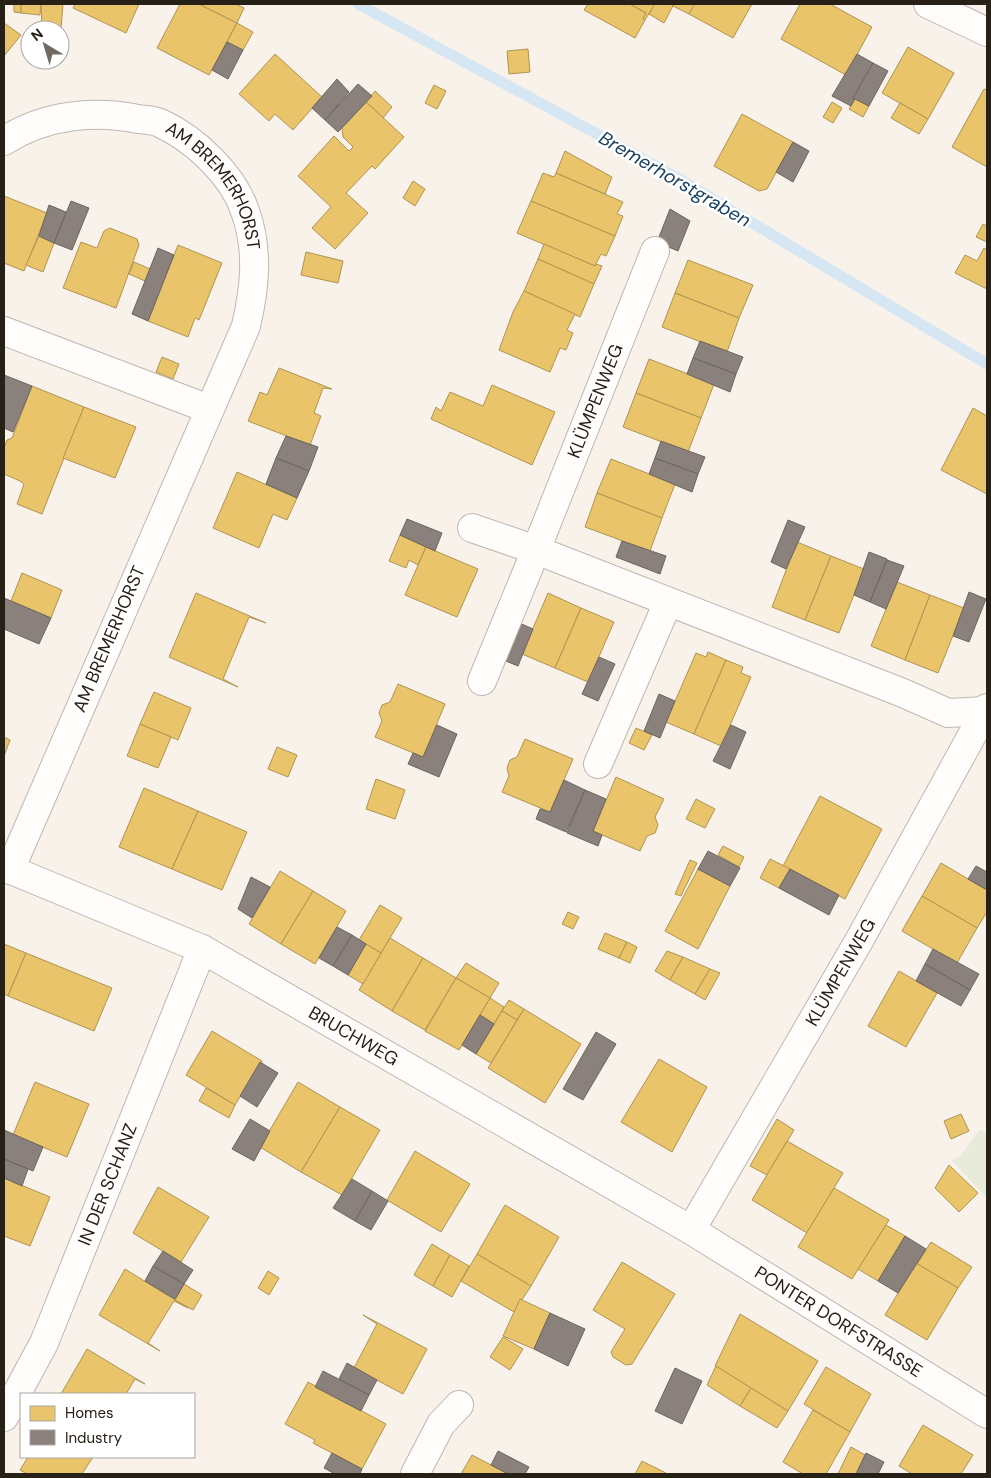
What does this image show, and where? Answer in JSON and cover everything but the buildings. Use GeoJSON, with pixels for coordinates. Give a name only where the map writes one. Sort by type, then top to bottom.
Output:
{"type":"FeatureCollection","features":[{"type":"Feature","properties":{"kind":"street"},"geometry":{"type":"LineString","coordinates":[[928,4],[987,32]]}},
{"type":"Feature","properties":{"kind":"street","name":"AM BREMERHORST"},"geometry":{"type":"LineString","coordinates":[[4,141],[21,130],[56,118],[109,113],[160,123],[198,148],[228,178],[245,210],[255,249],[254,289],[246,326],[7,869]]}},
{"type":"Feature","properties":{"kind":"street","name":"KLÜMPENWEG"},"geometry":{"type":"LineString","coordinates":[[482,680],[655,251]]}},
{"type":"Feature","properties":{"kind":"street"},"geometry":{"type":"LineString","coordinates":[[4,331],[208,409]]}},
{"type":"Feature","properties":{"kind":"street","name":"KLÜMPENWEG"},"geometry":{"type":"LineString","coordinates":[[472,528],[536,550],[948,713],[987,710]]}},
{"type":"Feature","properties":{"kind":"street"},"geometry":{"type":"LineString","coordinates":[[598,764],[668,602]]}},
{"type":"Feature","properties":{"kind":"street","name":"KLÜMPENWEG"},"geometry":{"type":"LineString","coordinates":[[691,1230],[860,939],[987,710]]}},
{"type":"Feature","properties":{"kind":"street","name":"BRUCHWEG"},"geometry":{"type":"LineString","coordinates":[[7,869],[202,949],[691,1230]]}},
{"type":"Feature","properties":{"kind":"street","name":"IN DER SCHANZ"},"geometry":{"type":"LineString","coordinates":[[4,1417],[44,1343],[202,949]]}},
{"type":"Feature","properties":{"kind":"street","name":"PONTER DORFSTRASSE"},"geometry":{"type":"LineString","coordinates":[[691,1230],[987,1414]]}},
{"type":"Feature","properties":{"kind":"street"},"geometry":{"type":"LineString","coordinates":[[414,1474],[441,1424],[459,1405]]}},
{"type":"Feature","properties":{"kind":"green space"},"geometry":{"type":"Polygon","coordinates":[[[980,1129],[987,1134],[987,1198],[952,1161],[960,1156],[980,1129]]]}},
{"type":"Feature","properties":{"kind":"waterway","name":"Bremerhorstgraben"},"geometry":{"type":"LineString","coordinates":[[358,4],[676,177],[987,364]]}}]}
